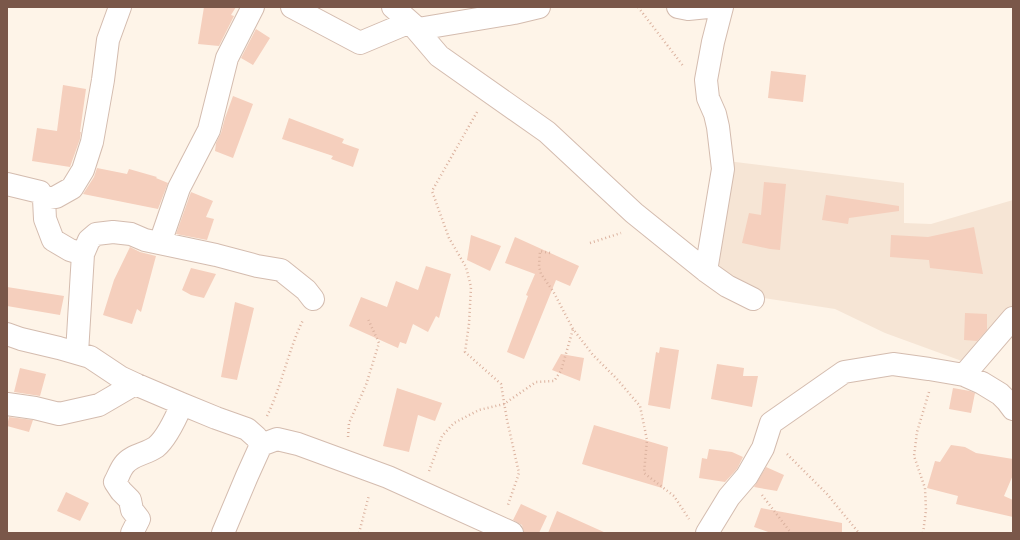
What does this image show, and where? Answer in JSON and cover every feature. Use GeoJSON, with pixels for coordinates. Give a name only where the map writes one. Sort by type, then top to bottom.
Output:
{"type":"FeatureCollection","features":[{"type":"Feature","properties":{"kind":"street"},"geometry":{"type":"LineString","coordinates":[[44,199],[56,197],[72,188],[83,170],[92,142],[103,80],[108,40],[120,7]]}},
{"type":"Feature","properties":{"kind":"street"},"geometry":{"type":"LineString","coordinates":[[160,243],[179,188],[210,130],[227,58],[253,7]]}},
{"type":"Feature","properties":{"kind":"street"},"geometry":{"type":"LineString","coordinates":[[292,7],[360,43],[410,22]]}},
{"type":"Feature","properties":{"kind":"street"},"geometry":{"type":"LineString","coordinates":[[393,7],[418,29],[514,13],[539,7]]}},
{"type":"Feature","properties":{"kind":"street"},"geometry":{"type":"LineString","coordinates":[[678,7],[688,9],[708,7]]}},
{"type":"Feature","properties":{"kind":"street"},"geometry":{"type":"LineString","coordinates":[[706,271],[723,169],[718,126],[715,114],[708,98],[706,80],[713,42],[722,7]]}},
{"type":"Feature","properties":{"kind":"street"},"geometry":{"type":"LineString","coordinates":[[410,22],[439,56],[547,132],[634,213],[706,271],[727,286],[753,299]]}},
{"type":"Feature","properties":{"kind":"street"},"geometry":{"type":"LineString","coordinates":[[7,184],[40,192],[44,199],[45,219],[53,240],[70,250],[84,254]]}},
{"type":"Feature","properties":{"kind":"street"},"geometry":{"type":"LineString","coordinates":[[77,353],[84,254],[89,240],[96,234],[113,232],[131,234],[145,240],[216,255],[257,266],[281,270],[306,290],[313,299]]}},
{"type":"Feature","properties":{"kind":"street"},"geometry":{"type":"LineString","coordinates":[[964,375],[1013,318]]}},
{"type":"Feature","properties":{"kind":"street"},"geometry":{"type":"LineString","coordinates":[[7,334],[90,357],[120,377],[135,384],[247,429],[259,441]]}},
{"type":"Feature","properties":{"kind":"street"},"geometry":{"type":"LineString","coordinates":[[698,527],[729,497],[747,476],[763,448],[771,422],[844,372],[893,364],[964,375],[982,383],[1000,394],[1013,409]]}},
{"type":"Feature","properties":{"kind":"street"},"geometry":{"type":"LineString","coordinates":[[7,404],[35,408],[59,414],[98,405],[135,384]]}},
{"type":"Feature","properties":{"kind":"street"},"geometry":{"type":"LineString","coordinates":[[132,533],[139,519],[132,510],[130,500],[115,482],[124,464],[134,457],[146,453],[157,446],[168,432],[182,404]]}},
{"type":"Feature","properties":{"kind":"street"},"geometry":{"type":"LineString","coordinates":[[259,441],[278,439],[298,444],[374,472],[506,530]]}},
{"type":"Feature","properties":{"kind":"street"},"geometry":{"type":"LineString","coordinates":[[223,533],[247,476],[259,441]]}},
{"type":"Feature","properties":{"kind":"path"},"geometry":{"type":"LineString","coordinates":[[638,7],[708,98]]}},
{"type":"Feature","properties":{"kind":"path"},"geometry":{"type":"LineString","coordinates":[[489,92],[432,191],[449,238],[466,267],[471,287],[465,352],[501,384],[519,473],[506,530]]}},
{"type":"Feature","properties":{"kind":"path"},"geometry":{"type":"LineString","coordinates":[[550,253],[540,251],[539,266],[541,274],[553,291],[573,329],[593,356],[616,378],[640,406],[647,440],[644,473],[674,496],[698,527]]}},
{"type":"Feature","properties":{"kind":"path"},"geometry":{"type":"LineString","coordinates":[[259,441],[269,411],[279,388],[286,362],[298,329],[313,299]]}},
{"type":"Feature","properties":{"kind":"path"},"geometry":{"type":"LineString","coordinates":[[345,461],[349,423],[366,385],[379,343],[368,319]]}},
{"type":"Feature","properties":{"kind":"path"},"geometry":{"type":"LineString","coordinates":[[422,492],[442,436],[454,423],[479,410],[504,404],[536,382],[554,380],[561,370],[573,329]]}},
{"type":"Feature","properties":{"kind":"path"},"geometry":{"type":"LineString","coordinates":[[923,533],[926,510],[925,488],[914,456],[917,432],[930,390]]}},
{"type":"Feature","properties":{"kind":"path"},"geometry":{"type":"LineString","coordinates":[[768,434],[827,494],[859,533]]}},
{"type":"Feature","properties":{"kind":"path"},"geometry":{"type":"LineString","coordinates":[[359,533],[374,472]]}},
{"type":"Feature","properties":{"kind":"path"},"geometry":{"type":"LineString","coordinates":[[747,476],[791,533]]}},
{"type":"Feature","properties":{"kind":"shaded area"},"geometry":{"type":"Polygon","coordinates":[[[719,160],[904,183],[904,223],[931,224],[1013,200],[1013,320],[970,364],[885,333],[835,309],[757,297],[708,264],[719,160]]]}},
{"type":"Feature","properties":{"kind":"building"},"geometry":{"type":"Polygon","coordinates":[[[204,7],[236,7],[231,15],[234,16],[219,46],[198,44],[204,7]]]}},
{"type":"Feature","properties":{"kind":"building"},"geometry":{"type":"Polygon","coordinates":[[[256,29],[270,38],[253,65],[241,58],[256,29]]]}},
{"type":"Feature","properties":{"kind":"building"},"geometry":{"type":"Polygon","coordinates":[[[771,71],[806,75],[803,102],[768,98],[771,71]]]}},
{"type":"Feature","properties":{"kind":"building"},"geometry":{"type":"Polygon","coordinates":[[[63,85],[86,89],[80,139],[70,167],[32,161],[37,128],[57,131],[63,85]]]}},
{"type":"Feature","properties":{"kind":"building"},"geometry":{"type":"Polygon","coordinates":[[[233,96],[253,104],[233,158],[215,151],[216,143],[221,133],[233,96]]]}},
{"type":"Feature","properties":{"kind":"building"},"geometry":{"type":"Polygon","coordinates":[[[289,118],[344,139],[342,143],[359,149],[353,167],[331,159],[333,156],[282,139],[289,118]]]}},
{"type":"Feature","properties":{"kind":"building"},"geometry":{"type":"Polygon","coordinates":[[[97,168],[127,174],[129,169],[157,177],[156,178],[168,183],[158,209],[83,194],[94,177],[97,168]]]}},
{"type":"Feature","properties":{"kind":"building"},"geometry":{"type":"Polygon","coordinates":[[[764,182],[786,184],[780,250],[742,243],[749,213],[761,215],[764,182]]]}},
{"type":"Feature","properties":{"kind":"building"},"geometry":{"type":"Polygon","coordinates":[[[191,192],[213,201],[206,217],[214,219],[207,240],[176,234],[191,192]]]}},
{"type":"Feature","properties":{"kind":"building"},"geometry":{"type":"Polygon","coordinates":[[[826,195],[899,206],[899,211],[849,218],[848,224],[822,220],[826,195]]]}},
{"type":"Feature","properties":{"kind":"building"},"geometry":{"type":"Polygon","coordinates":[[[974,227],[983,274],[930,268],[929,260],[890,257],[891,235],[928,237],[974,227]]]}},
{"type":"Feature","properties":{"kind":"building"},"geometry":{"type":"Polygon","coordinates":[[[471,235],[501,246],[490,271],[467,260],[471,235]]]}},
{"type":"Feature","properties":{"kind":"building"},"geometry":{"type":"Polygon","coordinates":[[[515,237],[579,266],[570,286],[556,280],[524,359],[507,352],[528,296],[526,295],[535,274],[505,263],[515,237]]]}},
{"type":"Feature","properties":{"kind":"building"},"geometry":{"type":"Polygon","coordinates":[[[130,247],[140,252],[156,256],[141,312],[137,309],[132,324],[103,315],[114,280],[130,247]]]}},
{"type":"Feature","properties":{"kind":"building"},"geometry":{"type":"Polygon","coordinates":[[[426,266],[451,274],[439,318],[436,316],[428,332],[413,324],[406,344],[400,342],[398,348],[349,326],[361,297],[387,307],[396,281],[418,290],[426,266]]]}},
{"type":"Feature","properties":{"kind":"building"},"geometry":{"type":"Polygon","coordinates":[[[191,268],[216,274],[204,298],[191,295],[182,290],[191,268]]]}},
{"type":"Feature","properties":{"kind":"building"},"geometry":{"type":"Polygon","coordinates":[[[7,287],[64,296],[60,315],[7,306],[7,287]]]}},
{"type":"Feature","properties":{"kind":"building"},"geometry":{"type":"Polygon","coordinates":[[[235,302],[254,308],[237,380],[221,377],[235,302]]]}},
{"type":"Feature","properties":{"kind":"building"},"geometry":{"type":"Polygon","coordinates":[[[965,313],[987,314],[987,330],[977,341],[964,340],[965,313]]]}},
{"type":"Feature","properties":{"kind":"building"},"geometry":{"type":"Polygon","coordinates":[[[660,347],[679,350],[670,409],[648,405],[656,352],[659,353],[660,347]]]}},
{"type":"Feature","properties":{"kind":"building"},"geometry":{"type":"Polygon","coordinates":[[[561,354],[584,358],[580,381],[552,370],[561,354]]]}},
{"type":"Feature","properties":{"kind":"building"},"geometry":{"type":"Polygon","coordinates":[[[717,364],[744,368],[743,376],[758,376],[752,407],[711,399],[717,364]]]}},
{"type":"Feature","properties":{"kind":"building"},"geometry":{"type":"Polygon","coordinates":[[[20,368],[46,374],[40,396],[14,392],[20,368]]]}},
{"type":"Feature","properties":{"kind":"building"},"geometry":{"type":"Polygon","coordinates":[[[397,388],[442,403],[435,421],[418,415],[409,452],[383,446],[397,388]]]}},
{"type":"Feature","properties":{"kind":"building"},"geometry":{"type":"Polygon","coordinates":[[[953,388],[975,393],[971,413],[949,409],[953,388]]]}},
{"type":"Feature","properties":{"kind":"building"},"geometry":{"type":"Polygon","coordinates":[[[9,417],[33,420],[29,432],[7,426],[9,417]]]}},
{"type":"Feature","properties":{"kind":"building"},"geometry":{"type":"Polygon","coordinates":[[[594,425],[668,447],[662,488],[582,464],[594,425]]]}},
{"type":"Feature","properties":{"kind":"building"},"geometry":{"type":"Polygon","coordinates":[[[951,445],[965,447],[976,453],[1013,459],[1013,475],[1004,496],[1013,500],[1013,517],[956,504],[958,496],[927,488],[935,461],[940,462],[951,445]]]}},
{"type":"Feature","properties":{"kind":"building"},"geometry":{"type":"Polygon","coordinates":[[[709,449],[732,452],[743,457],[737,469],[725,482],[699,478],[702,458],[707,459],[709,449]]]}},
{"type":"Feature","properties":{"kind":"building"},"geometry":{"type":"Polygon","coordinates":[[[766,467],[784,475],[777,491],[754,487],[766,467]]]}},
{"type":"Feature","properties":{"kind":"building"},"geometry":{"type":"Polygon","coordinates":[[[66,492],[89,503],[80,521],[57,511],[66,492]]]}},
{"type":"Feature","properties":{"kind":"building"},"geometry":{"type":"Polygon","coordinates":[[[521,504],[547,516],[539,533],[524,533],[522,525],[513,520],[521,504]]]}},
{"type":"Feature","properties":{"kind":"building"},"geometry":{"type":"Polygon","coordinates":[[[761,508],[842,523],[842,533],[771,533],[754,527],[761,508]]]}},
{"type":"Feature","properties":{"kind":"building"},"geometry":{"type":"Polygon","coordinates":[[[557,511],[606,533],[548,533],[557,511]]]}}]}
